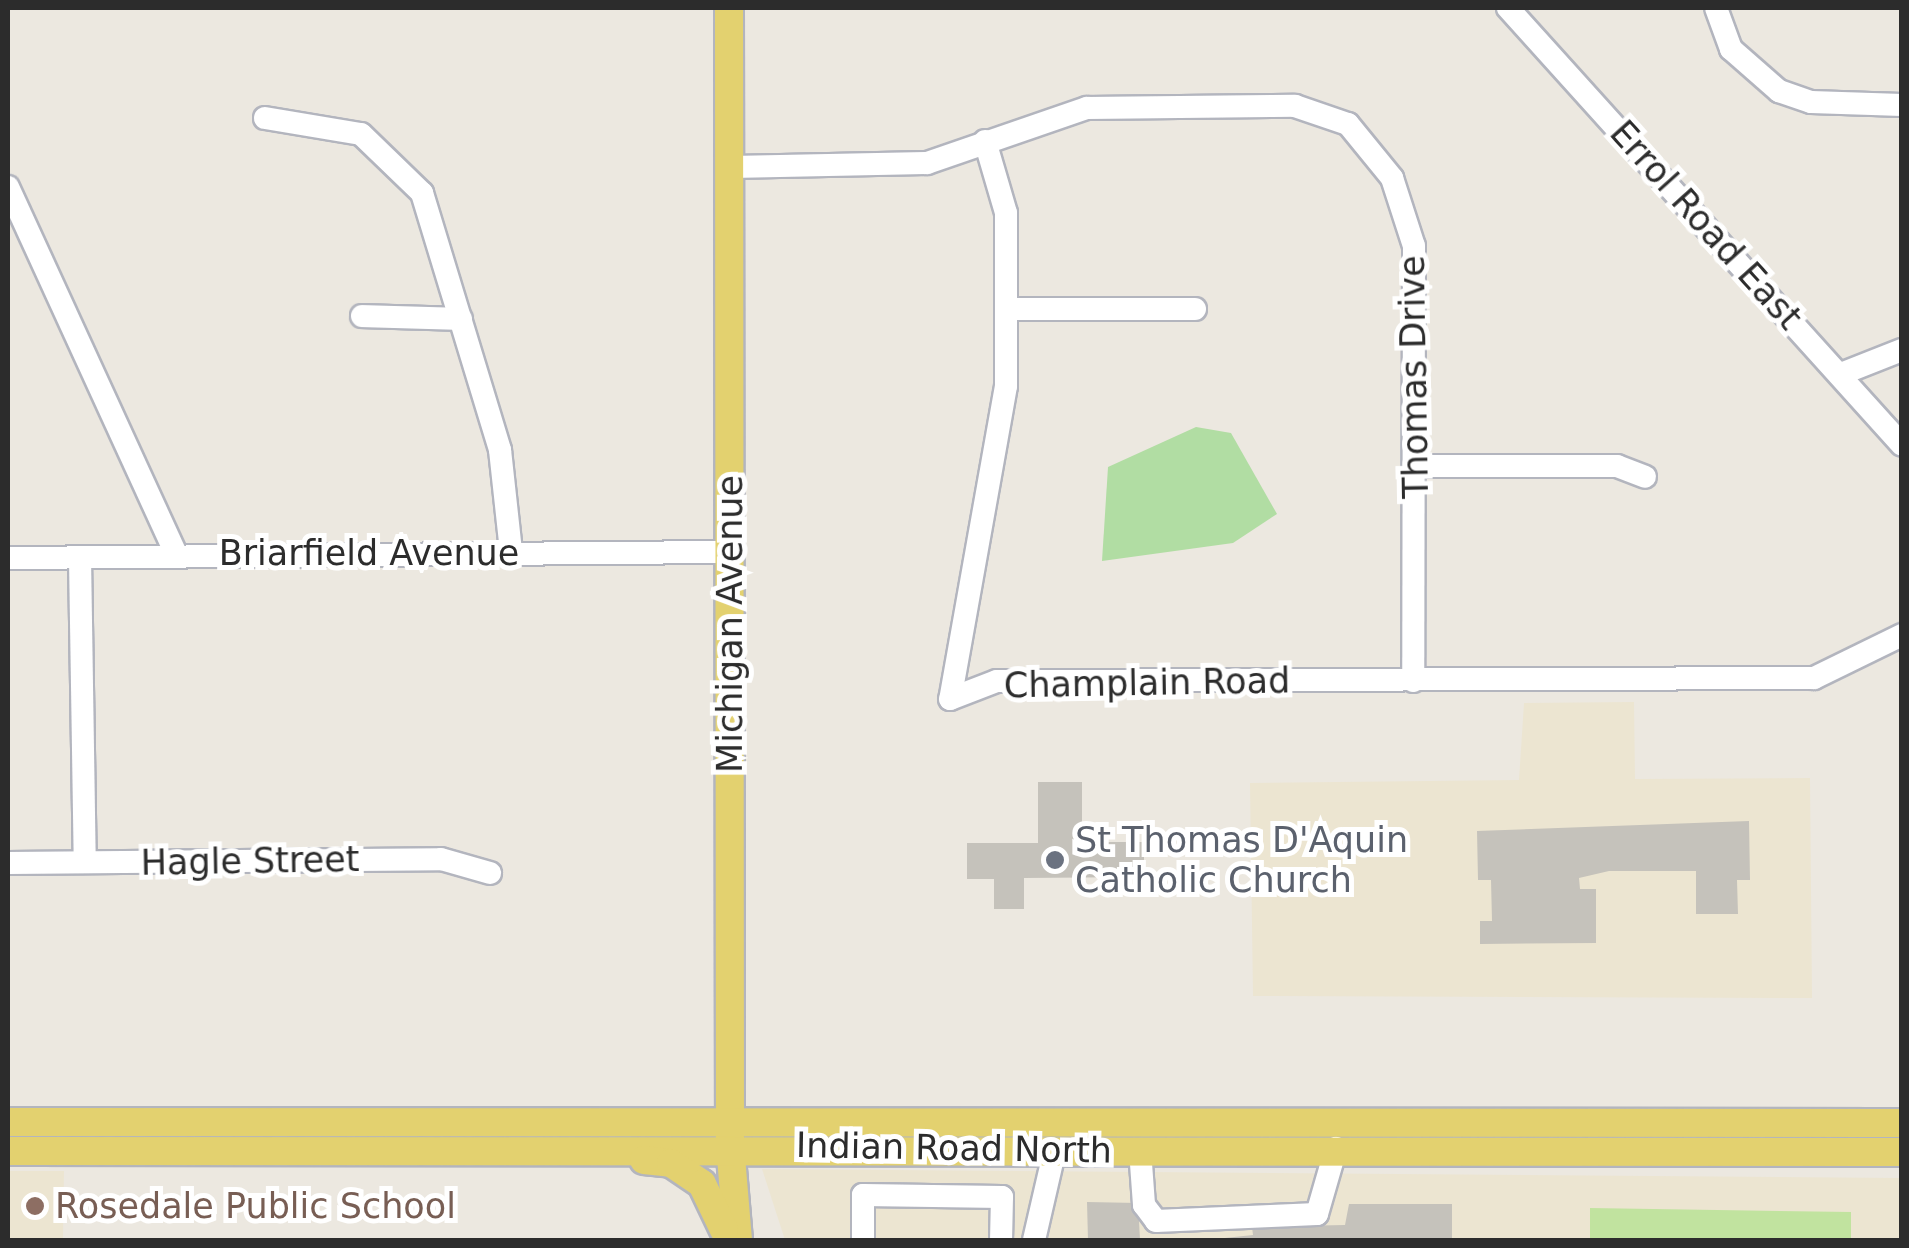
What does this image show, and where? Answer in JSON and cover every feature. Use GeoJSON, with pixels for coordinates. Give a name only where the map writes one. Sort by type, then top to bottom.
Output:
{"type":"FeatureCollection","features":[{"type":"Feature","properties":{"kind":"main road","name":"Michigan Avenue"},"geometry":{"type":"LineString","coordinates":[[729,8],[730,1132],[738,1240]]}},
{"type":"Feature","properties":{"kind":"main road","name":"Indian Road North"},"geometry":{"type":"LineString","coordinates":[[8,1122],[730,1132],[1902,1123]]}},
{"type":"Feature","properties":{"kind":"main road","name":"Indian Road North"},"geometry":{"type":"LineString","coordinates":[[8,1150],[573,1149],[730,1132],[1056,1149],[1902,1152]]}},
{"type":"Feature","properties":{"kind":"main road"},"geometry":{"type":"LineString","coordinates":[[573,1149],[682,1168],[710,1195],[727,1240]]}},
{"type":"Feature","properties":{"kind":"street","name":"Errol Road East"},"geometry":{"type":"LineString","coordinates":[[1508,8],[1902,445]]}},
{"type":"Feature","properties":{"kind":"street"},"geometry":{"type":"LineString","coordinates":[[1716,8],[1731,49],[1779,91],[1812,102],[1902,105]]}},
{"type":"Feature","properties":{"kind":"street","name":"Thomas Drive"},"geometry":{"type":"LineString","coordinates":[[730,167],[896,168],[1088,108],[1294,106],[1348,124],[1392,178],[1414,246],[1414,680]]}},
{"type":"Feature","properties":{"kind":"street"},"geometry":{"type":"LineString","coordinates":[[266,118],[345,126],[388,151],[431,214],[506,472],[511,552]]}},
{"type":"Feature","properties":{"kind":"street","name":"Champlain Road"},"geometry":{"type":"LineString","coordinates":[[986,141],[1006,212],[1005,403],[950,699],[998,681],[1814,678],[1902,636]]}},
{"type":"Feature","properties":{"kind":"street"},"geometry":{"type":"LineString","coordinates":[[8,187],[176,554]]}},
{"type":"Feature","properties":{"kind":"street"},"geometry":{"type":"LineString","coordinates":[[1006,309],[1194,309]]}},
{"type":"Feature","properties":{"kind":"street"},"geometry":{"type":"LineString","coordinates":[[362,316],[460,318]]}},
{"type":"Feature","properties":{"kind":"street"},"geometry":{"type":"LineString","coordinates":[[1841,374],[1902,350]]}},
{"type":"Feature","properties":{"kind":"street"},"geometry":{"type":"LineString","coordinates":[[1416,466],[1617,466],[1646,477]]}},
{"type":"Feature","properties":{"kind":"street","name":"Briarfield Avenue"},"geometry":{"type":"LineString","coordinates":[[8,558],[730,552]]}},
{"type":"Feature","properties":{"kind":"street"},"geometry":{"type":"LineString","coordinates":[[80,558],[84,862]]}},
{"type":"Feature","properties":{"kind":"street","name":"Hagle Street"},"geometry":{"type":"LineString","coordinates":[[8,863],[440,859],[490,872]]}},
{"type":"Feature","properties":{"kind":"street"},"geometry":{"type":"LineString","coordinates":[[1140,1150],[1144,1205],[1156,1221],[1317,1214],[1336,1148]]}},
{"type":"Feature","properties":{"kind":"street"},"geometry":{"type":"LineString","coordinates":[[1034,1240],[1040,1196],[1056,1149]]}},
{"type":"Feature","properties":{"kind":"street"},"geometry":{"type":"LineString","coordinates":[[863,1240],[863,1195],[1040,1196]]}},
{"type":"Feature","properties":{"kind":"street"},"geometry":{"type":"LineString","coordinates":[[1000,1240],[1002,1197]]}},
{"type":"Feature","properties":{"kind":"shaded area"},"geometry":{"type":"Polygon","coordinates":[[[1634,702],[1635,779],[1810,778],[1812,998],[1253,996],[1250,783],[1519,780],[1524,703],[1634,702]]]}},
{"type":"Feature","properties":{"kind":"shaded area"},"geometry":{"type":"Polygon","coordinates":[[[762,1169],[1901,1178],[1901,1240],[785,1240],[762,1169]]]}},
{"type":"Feature","properties":{"kind":"shaded area","name":"Rosedale Public School"},"geometry":{"type":"Polygon","coordinates":[[[8,1171],[64,1171],[63,1240],[8,1240],[8,1171]]]}},
{"type":"Feature","properties":{"kind":"green space"},"geometry":{"type":"Polygon","coordinates":[[[1196,427],[1231,433],[1277,514],[1233,543],[1102,561],[1108,467],[1196,427]]]}},
{"type":"Feature","properties":{"kind":"green space"},"geometry":{"type":"Polygon","coordinates":[[[1590,1208],[1851,1212],[1851,1240],[1590,1240],[1590,1208]]]}},
{"type":"Feature","properties":{"kind":"building","name":"St Thomas D'Aquin Catholic Church"},"geometry":{"type":"Polygon","coordinates":[[[1038,782],[1082,782],[1082,842],[1144,842],[1144,877],[1024,878],[1024,909],[994,909],[994,879],[967,879],[967,843],[1038,843],[1038,782]]]}},
{"type":"Feature","properties":{"kind":"building"},"geometry":{"type":"Polygon","coordinates":[[[1749,821],[1750,880],[1737,880],[1738,914],[1696,914],[1696,871],[1609,871],[1579,878],[1580,889],[1596,889],[1596,943],[1480,944],[1480,921],[1492,921],[1491,880],[1478,880],[1477,831],[1749,821]]]}},
{"type":"Feature","properties":{"kind":"building"},"geometry":{"type":"Polygon","coordinates":[[[1087,1202],[1138,1203],[1140,1240],[1088,1240],[1087,1202]]]}},
{"type":"Feature","properties":{"kind":"building"},"geometry":{"type":"Polygon","coordinates":[[[1349,1204],[1452,1204],[1452,1240],[1206,1240],[1253,1235],[1252,1227],[1345,1225],[1349,1204]]]}},
{"type":"Feature","properties":{"kind":"place","name":"St Thomas D'Aquin Catholic Church"},"geometry":{"type":"Point","coordinates":[1055,860]}},
{"type":"Feature","properties":{"kind":"place","name":"Rosedale Public School"},"geometry":{"type":"Point","coordinates":[35,1206]}}]}
